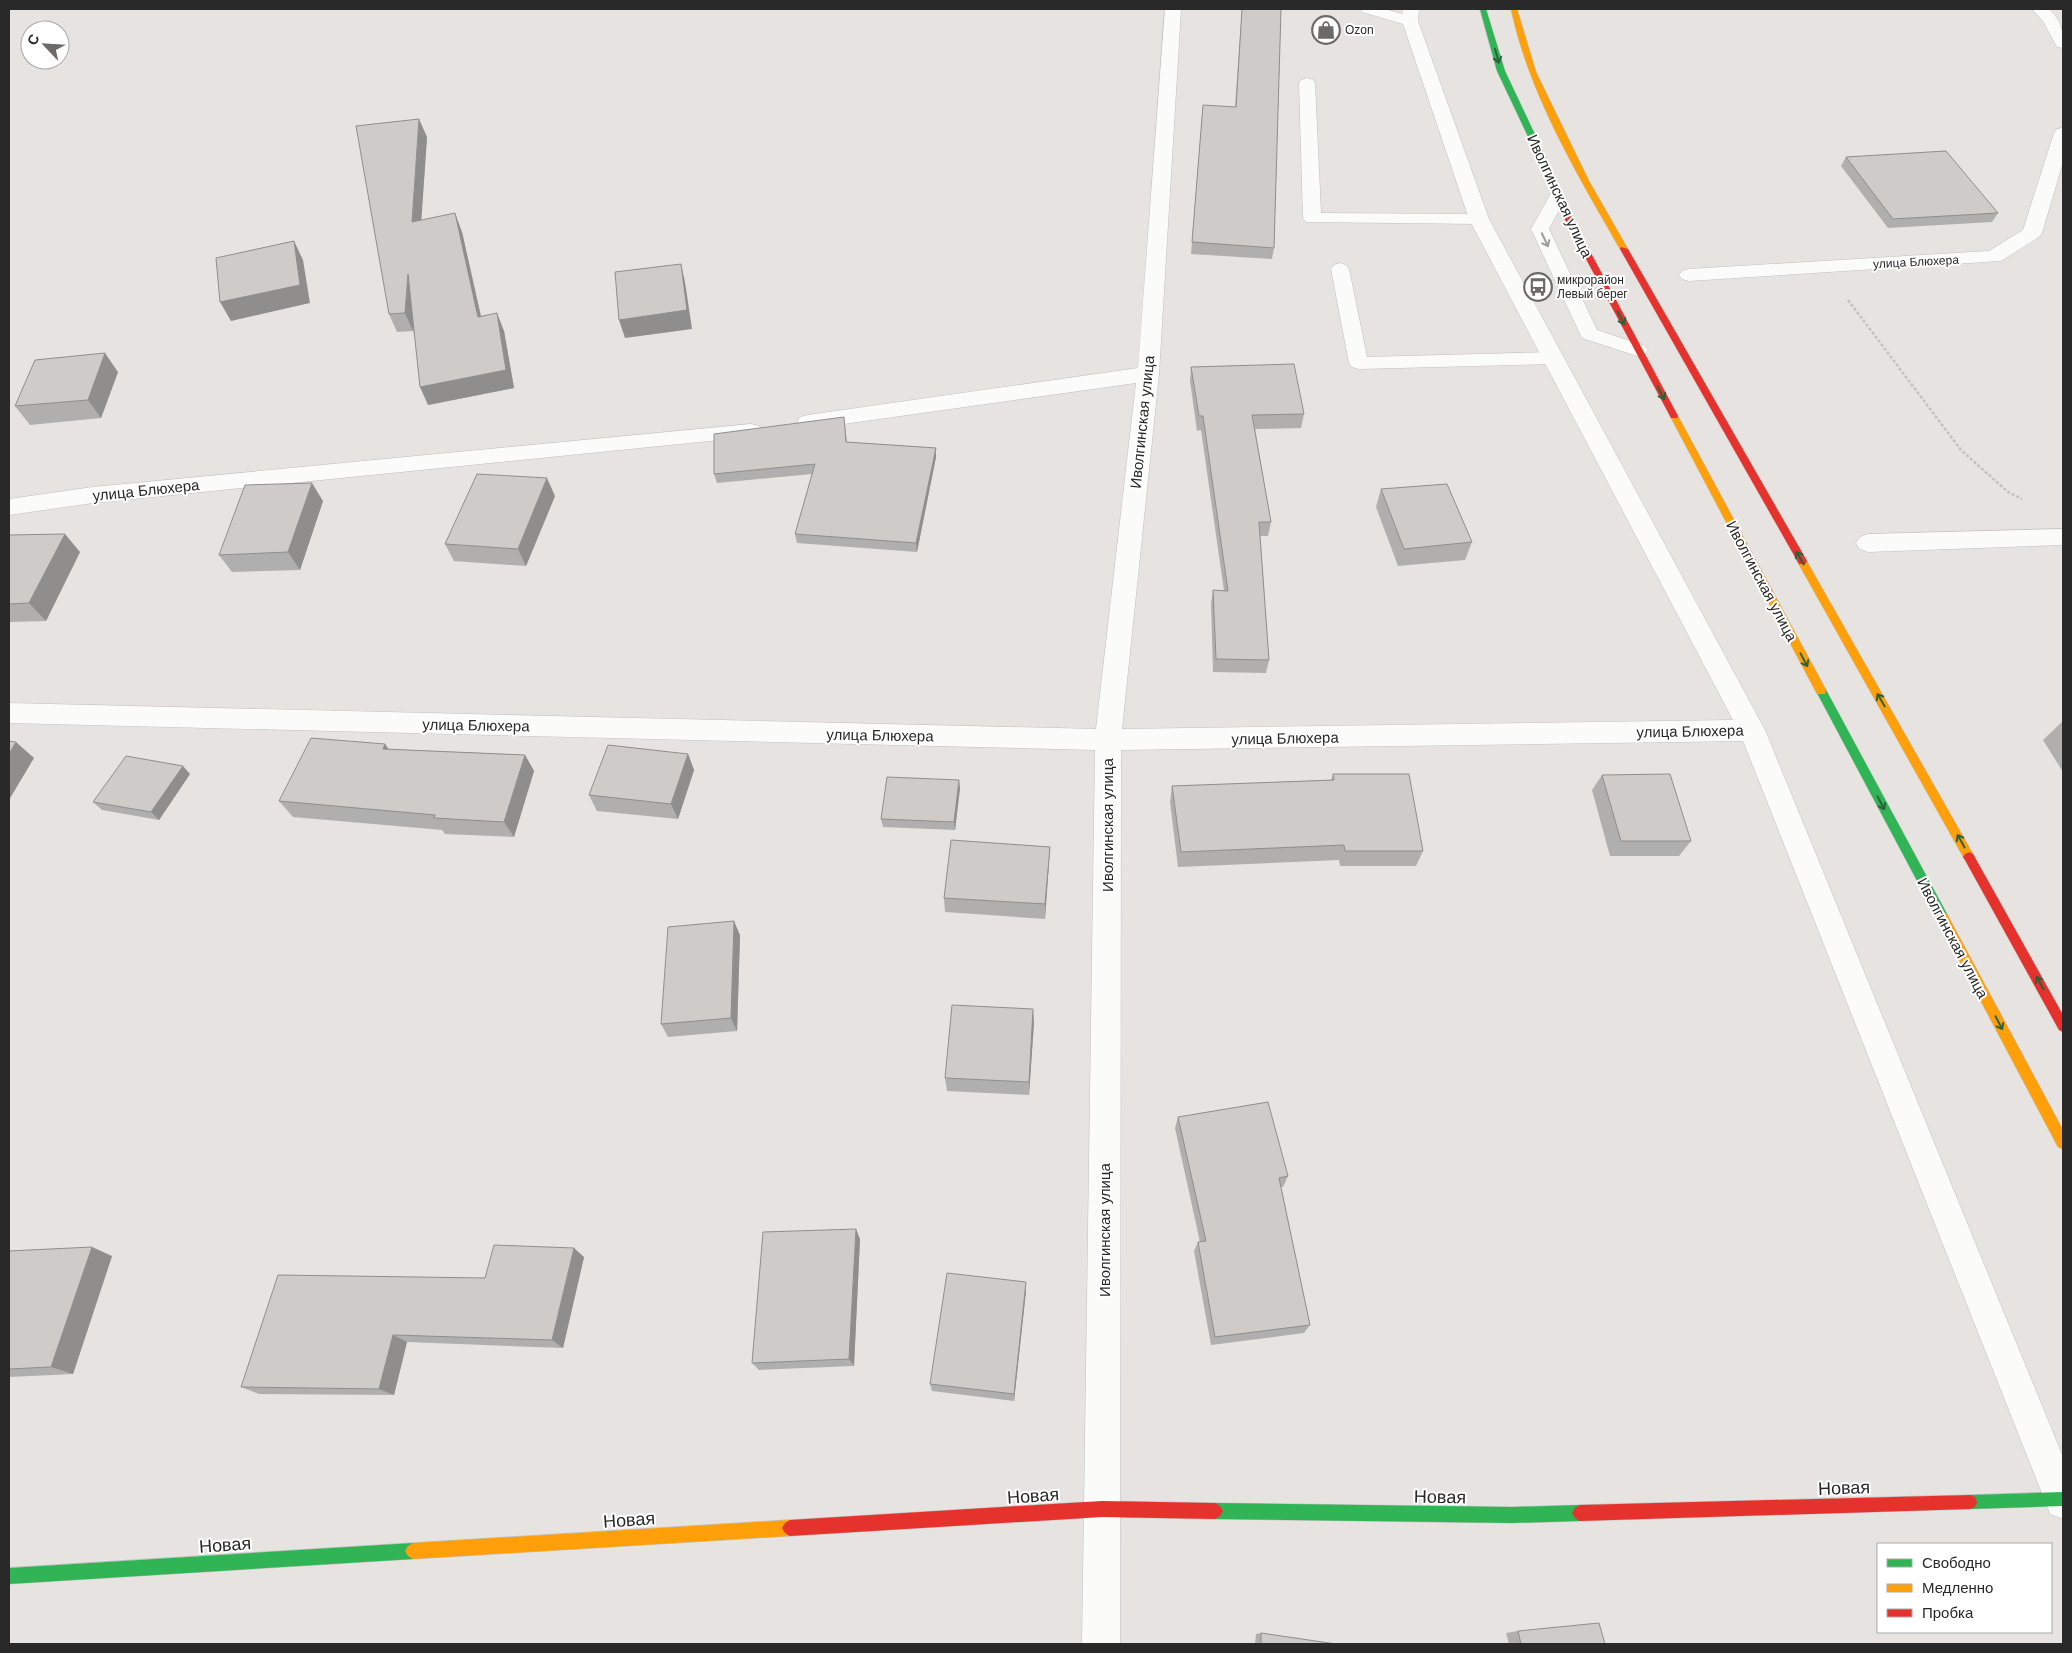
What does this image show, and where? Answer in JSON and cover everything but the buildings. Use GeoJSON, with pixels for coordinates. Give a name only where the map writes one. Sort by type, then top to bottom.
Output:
{"type":"FeatureCollection","features":[{"type":"Feature","properties":{"kind":"main road","name":"Иволгинская улица"},"geometry":{"type":"LineString","coordinates":[[1483,9],[1501,71],[1553,182],[1557,197],[2063,1143]]}},
{"type":"Feature","properties":{"kind":"main road","name":"Иволгинская улица"},"geometry":{"type":"LineString","coordinates":[[1514,9],[1532,72],[1585,181],[1907,745],[2063,1026]]}},
{"type":"Feature","properties":{"kind":"main road","name":"Новая"},"geometry":{"type":"LineString","coordinates":[[9,1576],[1102,1509],[1512,1515],[2062,1500]]}},
{"type":"Feature","properties":{"kind":"street","name":"Иволгинская улица"},"geometry":{"type":"LineString","coordinates":[[1101,1644],[1108,740],[1148,374],[1173,9]]}},
{"type":"Feature","properties":{"kind":"street"},"geometry":{"type":"LineString","coordinates":[[1368,9],[1410,15],[1479,219],[1752,730],[2062,1500]]}},
{"type":"Feature","properties":{"kind":"street"},"geometry":{"type":"LineString","coordinates":[[2040,9],[2050,19],[2063,43]]}},
{"type":"Feature","properties":{"kind":"street","name":"улица Блюхера"},"geometry":{"type":"LineString","coordinates":[[1689,275],[1994,257],[2032,233],[2063,133]]}},
{"type":"Feature","properties":{"kind":"street","name":"улица Блюхера"},"geometry":{"type":"LineString","coordinates":[[9,507],[93,495],[723,434],[1148,374]]}},
{"type":"Feature","properties":{"kind":"street"},"geometry":{"type":"LineString","coordinates":[[1868,543],[2063,537]]}},
{"type":"Feature","properties":{"kind":"street","name":"улица Блюхера"},"geometry":{"type":"LineString","coordinates":[[9,713],[1108,740],[1752,730]]}},
{"type":"Feature","properties":{"kind":"lane"},"geometry":{"type":"LineString","coordinates":[[1307,83],[1312,218],[1479,219]]}},
{"type":"Feature","properties":{"kind":"lane"},"geometry":{"type":"LineString","coordinates":[[1557,197],[1540,229],[1589,334],[1638,350]]}},
{"type":"Feature","properties":{"kind":"lane"},"geometry":{"type":"LineString","coordinates":[[1340,269],[1359,363],[1553,358]]}},
{"type":"Feature","properties":{"kind":"path"},"geometry":{"type":"LineString","coordinates":[[1841,296],[1850,301],[1961,450],[2008,492],[2025,501]]}},
{"type":"Feature","properties":{"kind":"traffic: fast"},"geometry":{"type":"LineString","coordinates":[[1483,9],[1501,71],[1553,181],[1558,199]]}},
{"type":"Feature","properties":{"kind":"traffic: fast"},"geometry":{"type":"LineString","coordinates":[[1821,691],[1943,918]]}},
{"type":"Feature","properties":{"kind":"traffic: fast"},"geometry":{"type":"LineString","coordinates":[[1970,1502],[2062,1499]]}},
{"type":"Feature","properties":{"kind":"traffic: fast"},"geometry":{"type":"LineString","coordinates":[[1215,1511],[1512,1515],[1580,1513]]}},
{"type":"Feature","properties":{"kind":"traffic: fast"},"geometry":{"type":"LineString","coordinates":[[9,1576],[413,1551]]}},
{"type":"Feature","properties":{"kind":"traffic: slow"},"geometry":{"type":"LineString","coordinates":[[1514,9],[1532,72],[1585,181],[1624,249]]}},
{"type":"Feature","properties":{"kind":"traffic: slow"},"geometry":{"type":"LineString","coordinates":[[1674,416],[1821,691]]}},
{"type":"Feature","properties":{"kind":"traffic: slow"},"geometry":{"type":"LineString","coordinates":[[1802,561],[1969,857]]}},
{"type":"Feature","properties":{"kind":"traffic: slow"},"geometry":{"type":"LineString","coordinates":[[1943,918],[2063,1143]]}},
{"type":"Feature","properties":{"kind":"traffic: slow"},"geometry":{"type":"LineString","coordinates":[[413,1551],[790,1528]]}},
{"type":"Feature","properties":{"kind":"traffic: jam"},"geometry":{"type":"LineString","coordinates":[[1558,199],[1674,416]]}},
{"type":"Feature","properties":{"kind":"traffic: jam"},"geometry":{"type":"LineString","coordinates":[[1624,249],[1802,561]]}},
{"type":"Feature","properties":{"kind":"traffic: jam"},"geometry":{"type":"LineString","coordinates":[[1969,857],[2063,1026]]}},
{"type":"Feature","properties":{"kind":"traffic: jam"},"geometry":{"type":"LineString","coordinates":[[1580,1513],[1970,1502]]}},
{"type":"Feature","properties":{"kind":"traffic: jam"},"geometry":{"type":"LineString","coordinates":[[790,1528],[1102,1509],[1215,1511]]}},
{"type":"Feature","properties":{"kind":"place","name":"Ozon"},"geometry":{"type":"Point","coordinates":[1326,30]}},
{"type":"Feature","properties":{"kind":"place","name":"микрорайон Левый берег"},"geometry":{"type":"Point","coordinates":[1538,287]}}]}
